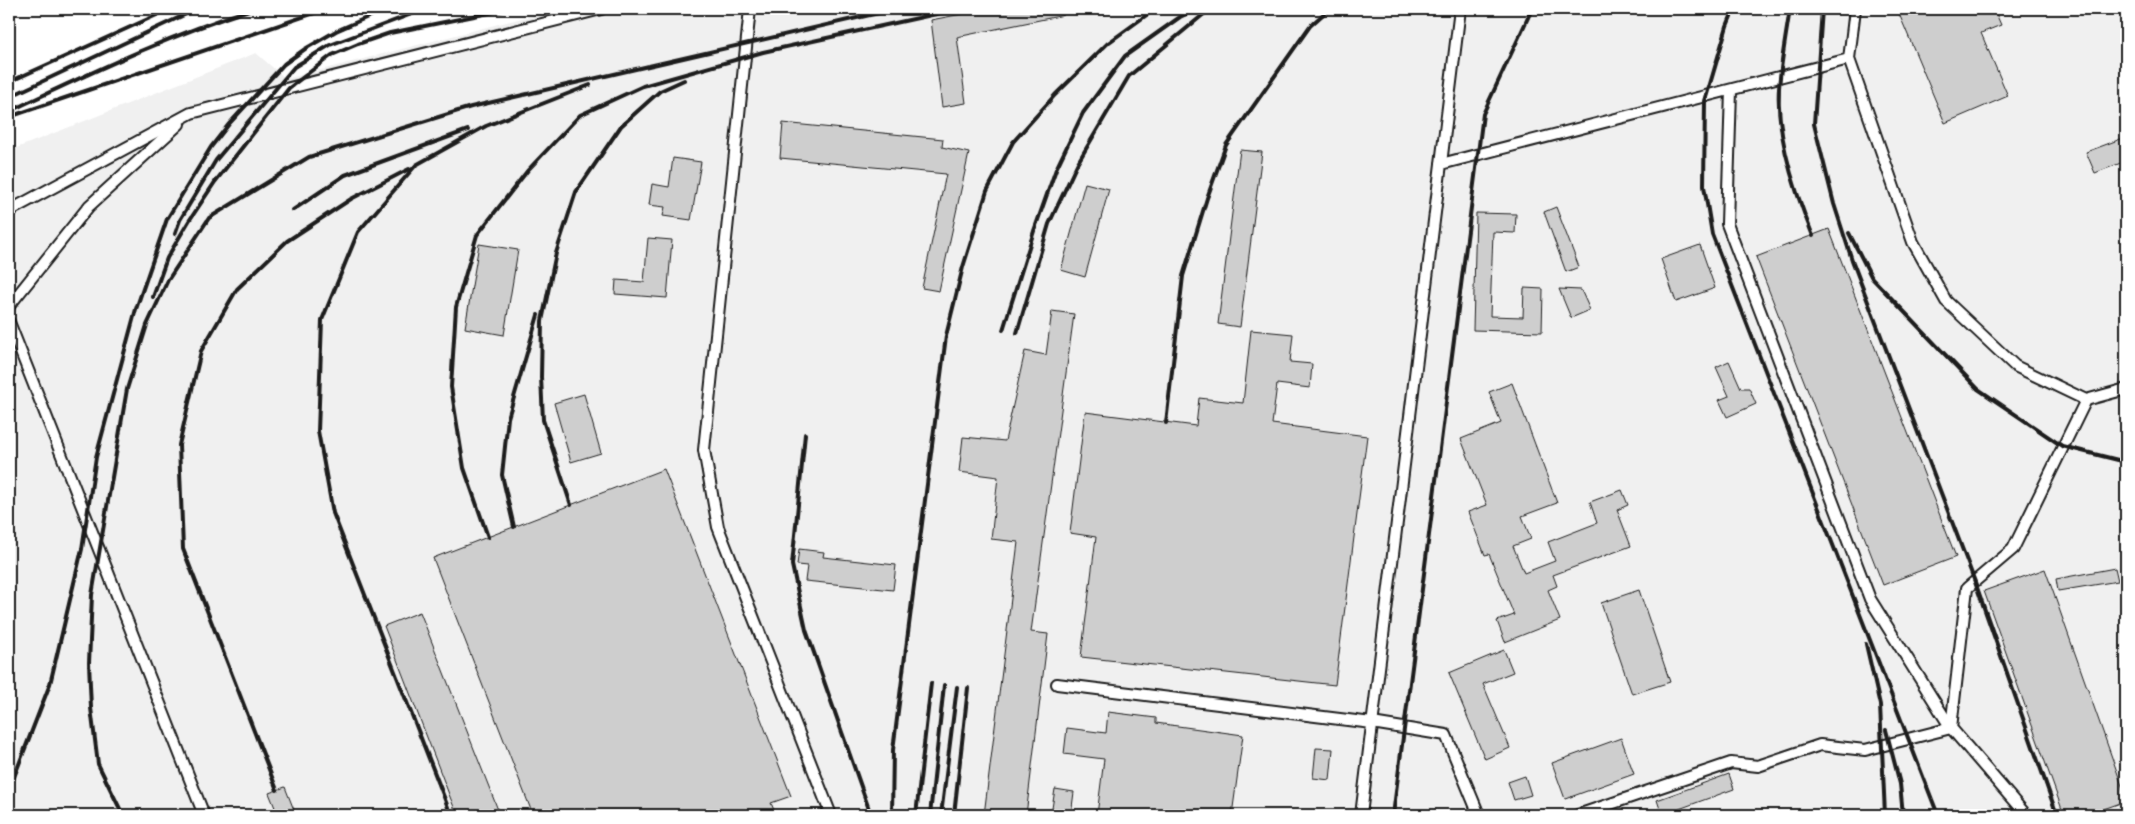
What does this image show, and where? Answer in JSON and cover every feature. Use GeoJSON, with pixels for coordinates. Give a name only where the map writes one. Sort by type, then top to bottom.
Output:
{"type":"FeatureCollection","features":[{"type":"Feature","properties":{"kind":"lane"},"geometry":{"type":"LineString","coordinates":[[9,211],[191,113],[601,9]]}},
{"type":"Feature","properties":{"kind":"lane"},"geometry":{"type":"LineString","coordinates":[[750,9],[704,450],[718,527],[831,815]]}},
{"type":"Feature","properties":{"kind":"lane"},"geometry":{"type":"LineString","coordinates":[[1361,815],[1460,9]]}},
{"type":"Feature","properties":{"kind":"lane"},"geometry":{"type":"LineString","coordinates":[[1855,9],[1848,60],[1913,242],[1946,300],[2015,366],[2086,400],[2126,389]]}},
{"type":"Feature","properties":{"kind":"lane"},"geometry":{"type":"LineString","coordinates":[[1441,164],[1848,60]]}},
{"type":"Feature","properties":{"kind":"lane"},"geometry":{"type":"LineString","coordinates":[[1732,90],[1727,224],[1870,600],[1951,728],[2026,815]]}},
{"type":"Feature","properties":{"kind":"lane"},"geometry":{"type":"LineString","coordinates":[[9,306],[90,206],[191,113]]}},
{"type":"Feature","properties":{"kind":"lane"},"geometry":{"type":"LineString","coordinates":[[9,322],[204,815]]}},
{"type":"Feature","properties":{"kind":"lane"},"geometry":{"type":"LineString","coordinates":[[1951,728],[1968,588],[2014,549],[2086,400]]}},
{"type":"Feature","properties":{"kind":"lane"},"geometry":{"type":"LineString","coordinates":[[1057,684],[1372,723],[1446,735],[1479,815]]}},
{"type":"Feature","properties":{"kind":"lane"},"geometry":{"type":"LineString","coordinates":[[1578,815],[1731,763],[1758,766],[1820,745],[1865,750],[1951,728]]}},
{"type":"Feature","properties":{"kind":"shaded area"},"geometry":{"type":"Polygon","coordinates":[[[557,9],[2126,9],[2126,815],[9,815],[9,151],[256,53],[286,79],[557,9]]]}},
{"type":"Feature","properties":{"kind":"building"},"geometry":{"type":"Polygon","coordinates":[[[988,9],[1063,9],[1064,15],[957,37],[966,103],[942,107],[931,20],[988,9]]]}},
{"type":"Feature","properties":{"kind":"building"},"geometry":{"type":"Polygon","coordinates":[[[1897,9],[1994,9],[2001,25],[1981,33],[2008,96],[1945,123],[1897,9]]]}},
{"type":"Feature","properties":{"kind":"building"},"geometry":{"type":"Polygon","coordinates":[[[783,123],[943,139],[942,147],[969,153],[939,291],[922,288],[946,174],[780,158],[783,123]]]}},
{"type":"Feature","properties":{"kind":"building"},"geometry":{"type":"Polygon","coordinates":[[[2126,137],[2126,161],[2095,173],[2086,152],[2126,137]]]}},
{"type":"Feature","properties":{"kind":"building"},"geometry":{"type":"Polygon","coordinates":[[[1240,150],[1262,152],[1240,327],[1218,324],[1240,150]]]}},
{"type":"Feature","properties":{"kind":"building"},"geometry":{"type":"Polygon","coordinates":[[[673,158],[701,162],[691,220],[663,216],[665,207],[649,205],[652,184],[669,187],[673,158]]]}},
{"type":"Feature","properties":{"kind":"building"},"geometry":{"type":"Polygon","coordinates":[[[1085,183],[1109,189],[1085,277],[1061,270],[1085,183]]]}},
{"type":"Feature","properties":{"kind":"building"},"geometry":{"type":"Polygon","coordinates":[[[1556,207],[1579,267],[1566,272],[1544,212],[1556,207]]]}},
{"type":"Feature","properties":{"kind":"building"},"geometry":{"type":"Polygon","coordinates":[[[1476,213],[1516,214],[1515,233],[1493,232],[1490,316],[1523,317],[1524,288],[1543,289],[1542,332],[1473,330],[1476,213]]]}},
{"type":"Feature","properties":{"kind":"building"},"geometry":{"type":"Polygon","coordinates":[[[1829,229],[1956,557],[1883,585],[1756,257],[1829,229]]]}},
{"type":"Feature","properties":{"kind":"building"},"geometry":{"type":"Polygon","coordinates":[[[648,238],[672,240],[667,298],[615,294],[616,280],[644,282],[648,238]]]}},
{"type":"Feature","properties":{"kind":"building"},"geometry":{"type":"Polygon","coordinates":[[[479,244],[518,250],[504,335],[465,328],[479,244]]]}},
{"type":"Feature","properties":{"kind":"building"},"geometry":{"type":"Polygon","coordinates":[[[1700,245],[1715,288],[1676,302],[1661,259],[1700,245]]]}},
{"type":"Feature","properties":{"kind":"building"},"geometry":{"type":"Polygon","coordinates":[[[1559,289],[1581,290],[1590,310],[1571,318],[1559,289]]]}},
{"type":"Feature","properties":{"kind":"building"},"geometry":{"type":"Polygon","coordinates":[[[1052,311],[1074,314],[1031,632],[1048,634],[1026,815],[984,815],[1018,542],[991,539],[998,477],[959,472],[963,437],[1005,441],[1025,351],[1046,355],[1052,311]]]}},
{"type":"Feature","properties":{"kind":"building"},"geometry":{"type":"Polygon","coordinates":[[[1251,330],[1293,334],[1290,362],[1312,364],[1310,388],[1277,384],[1272,424],[1367,436],[1335,685],[1081,657],[1096,537],[1070,533],[1085,412],[1196,426],[1199,398],[1243,403],[1251,330]]]}},
{"type":"Feature","properties":{"kind":"building"},"geometry":{"type":"Polygon","coordinates":[[[1729,361],[1741,388],[1749,388],[1756,404],[1727,417],[1719,400],[1729,396],[1716,367],[1729,361]]]}},
{"type":"Feature","properties":{"kind":"building"},"geometry":{"type":"Polygon","coordinates":[[[1512,383],[1557,503],[1522,516],[1531,539],[1513,546],[1524,573],[1555,561],[1548,542],[1597,523],[1590,502],[1622,490],[1628,505],[1617,510],[1631,546],[1553,575],[1557,586],[1548,590],[1560,620],[1505,642],[1497,621],[1514,615],[1489,554],[1485,555],[1468,512],[1487,505],[1461,439],[1501,423],[1489,392],[1512,383]]]}},
{"type":"Feature","properties":{"kind":"building"},"geometry":{"type":"Polygon","coordinates":[[[584,394],[601,453],[571,462],[554,403],[584,394]]]}},
{"type":"Feature","properties":{"kind":"building"},"geometry":{"type":"Polygon","coordinates":[[[664,469],[791,796],[771,803],[776,815],[533,815],[433,558],[664,469]]]}},
{"type":"Feature","properties":{"kind":"building"},"geometry":{"type":"Polygon","coordinates":[[[799,549],[824,552],[823,557],[896,565],[893,590],[805,581],[807,566],[797,565],[799,549]]]}},
{"type":"Feature","properties":{"kind":"building"},"geometry":{"type":"Polygon","coordinates":[[[2115,568],[2118,581],[2058,591],[2056,579],[2115,568]]]}},
{"type":"Feature","properties":{"kind":"building"},"geometry":{"type":"Polygon","coordinates":[[[2045,569],[2126,797],[2126,801],[2087,815],[2064,815],[1984,591],[2045,569]]]}},
{"type":"Feature","properties":{"kind":"building"},"geometry":{"type":"Polygon","coordinates":[[[1639,590],[1670,682],[1632,694],[1601,603],[1639,590]]]}},
{"type":"Feature","properties":{"kind":"building"},"geometry":{"type":"Polygon","coordinates":[[[420,612],[500,815],[457,815],[384,626],[420,612]]]}},
{"type":"Feature","properties":{"kind":"building"},"geometry":{"type":"Polygon","coordinates":[[[1504,650],[1513,672],[1483,684],[1510,748],[1485,759],[1449,673],[1504,650]]]}},
{"type":"Feature","properties":{"kind":"building"},"geometry":{"type":"Polygon","coordinates":[[[1108,712],[1156,718],[1156,723],[1243,735],[1232,815],[1097,815],[1104,759],[1064,754],[1067,728],[1106,733],[1108,712]]]}},
{"type":"Feature","properties":{"kind":"building"},"geometry":{"type":"Polygon","coordinates":[[[1621,738],[1634,774],[1565,799],[1552,763],[1621,738]]]}},
{"type":"Feature","properties":{"kind":"building"},"geometry":{"type":"Polygon","coordinates":[[[1316,748],[1333,749],[1330,780],[1313,778],[1316,748]]]}},
{"type":"Feature","properties":{"kind":"building"},"geometry":{"type":"Polygon","coordinates":[[[1729,774],[1734,789],[1679,809],[1681,815],[1662,815],[1657,800],[1729,774]]]}},
{"type":"Feature","properties":{"kind":"building"},"geometry":{"type":"Polygon","coordinates":[[[1525,776],[1531,795],[1514,800],[1508,782],[1525,776]]]}},
{"type":"Feature","properties":{"kind":"building"},"geometry":{"type":"Polygon","coordinates":[[[285,787],[296,815],[278,815],[269,793],[285,787]]]}},
{"type":"Feature","properties":{"kind":"building"},"geometry":{"type":"Polygon","coordinates":[[[1055,789],[1074,792],[1071,815],[1051,815],[1055,789]]]}},
{"type":"Feature","properties":{"kind":"railway"},"geometry":{"type":"LineString","coordinates":[[9,82],[170,9]]}},
{"type":"Feature","properties":{"kind":"railway"},"geometry":{"type":"LineString","coordinates":[[9,97],[197,9]]}},
{"type":"Feature","properties":{"kind":"railway"},"geometry":{"type":"LineString","coordinates":[[16,108],[162,42],[252,9]]}},
{"type":"Feature","properties":{"kind":"railway"},"geometry":{"type":"LineString","coordinates":[[9,117],[326,9]]}},
{"type":"Feature","properties":{"kind":"railway"},"geometry":{"type":"LineString","coordinates":[[9,790],[50,684],[82,549],[96,457],[136,309],[167,219],[211,147],[229,124],[284,64],[336,31],[375,14],[401,9]]}},
{"type":"Feature","properties":{"kind":"railway"},"geometry":{"type":"LineString","coordinates":[[175,234],[180,220],[216,160],[294,67],[330,45],[425,9]]}},
{"type":"Feature","properties":{"kind":"railway"},"geometry":{"type":"LineString","coordinates":[[153,297],[167,258],[189,221],[215,182],[289,88],[332,55],[358,44],[390,33],[509,9]]}},
{"type":"Feature","properties":{"kind":"railway"},"geometry":{"type":"LineString","coordinates":[[123,815],[98,764],[91,708],[89,663],[92,595],[127,389],[147,325],[168,280],[209,218],[309,157],[471,107],[896,9]]}},
{"type":"Feature","properties":{"kind":"railway"},"geometry":{"type":"LineString","coordinates":[[488,537],[464,468],[451,387],[456,307],[477,235],[528,170],[580,115],[643,86],[763,52],[959,9]]}},
{"type":"Feature","properties":{"kind":"railway"},"geometry":{"type":"LineString","coordinates":[[892,815],[893,750],[946,336],[963,267],[987,191],[1013,142],[1055,95],[1108,43],[1155,9]]}},
{"type":"Feature","properties":{"kind":"railway"},"geometry":{"type":"LineString","coordinates":[[1003,330],[1034,231],[1056,169],[1083,113],[1125,56],[1180,17],[1197,9]]}},
{"type":"Feature","properties":{"kind":"railway"},"geometry":{"type":"LineString","coordinates":[[1017,333],[1049,224],[1077,164],[1129,76],[1210,9]]}},
{"type":"Feature","properties":{"kind":"railway"},"geometry":{"type":"LineString","coordinates":[[1166,423],[1183,276],[1207,198],[1226,145],[1310,26],[1329,9]]}},
{"type":"Feature","properties":{"kind":"railway"},"geometry":{"type":"LineString","coordinates":[[1393,815],[1483,114],[1532,9]]}},
{"type":"Feature","properties":{"kind":"railway"},"geometry":{"type":"LineString","coordinates":[[1734,9],[1727,26],[1705,101],[1704,186],[1712,234],[1938,815]]}},
{"type":"Feature","properties":{"kind":"railway"},"geometry":{"type":"LineString","coordinates":[[1790,9],[1782,58],[1779,106],[1788,163],[1813,236]]}},
{"type":"Feature","properties":{"kind":"railway"},"geometry":{"type":"LineString","coordinates":[[1822,9],[1814,124],[1834,204],[1852,260],[1975,582],[2057,815]]}},
{"type":"Feature","properties":{"kind":"railway"},"geometry":{"type":"LineString","coordinates":[[571,505],[543,420],[541,377],[542,321],[556,253],[576,192],[621,126],[660,91],[684,80]]}},
{"type":"Feature","properties":{"kind":"railway"},"geometry":{"type":"LineString","coordinates":[[451,815],[333,513],[318,431],[322,320],[358,232],[416,165],[486,126],[590,85]]}},
{"type":"Feature","properties":{"kind":"railway"},"geometry":{"type":"LineString","coordinates":[[293,210],[345,175],[468,130]]}},
{"type":"Feature","properties":{"kind":"railway"},"geometry":{"type":"LineString","coordinates":[[277,790],[183,549],[179,445],[201,351],[237,289],[287,241],[351,199],[409,169]]}},
{"type":"Feature","properties":{"kind":"railway"},"geometry":{"type":"LineString","coordinates":[[1849,233],[1872,278],[1978,389],[2062,446],[2126,462]]}},
{"type":"Feature","properties":{"kind":"railway"},"geometry":{"type":"LineString","coordinates":[[514,527],[502,475],[508,418],[538,315]]}},
{"type":"Feature","properties":{"kind":"railway"},"geometry":{"type":"LineString","coordinates":[[805,434],[792,565],[806,630],[871,815]]}},
{"type":"Feature","properties":{"kind":"railway"},"geometry":{"type":"LineString","coordinates":[[1866,644],[1880,705],[1885,815]]}},
{"type":"Feature","properties":{"kind":"railway"},"geometry":{"type":"LineString","coordinates":[[916,815],[931,683]]}},
{"type":"Feature","properties":{"kind":"railway"},"geometry":{"type":"LineString","coordinates":[[930,815],[944,685]]}},
{"type":"Feature","properties":{"kind":"railway"},"geometry":{"type":"LineString","coordinates":[[941,815],[957,687]]}},
{"type":"Feature","properties":{"kind":"railway"},"geometry":{"type":"LineString","coordinates":[[954,815],[968,688]]}},
{"type":"Feature","properties":{"kind":"railway"},"geometry":{"type":"LineString","coordinates":[[1886,730],[1900,784],[1903,815]]}}]}
